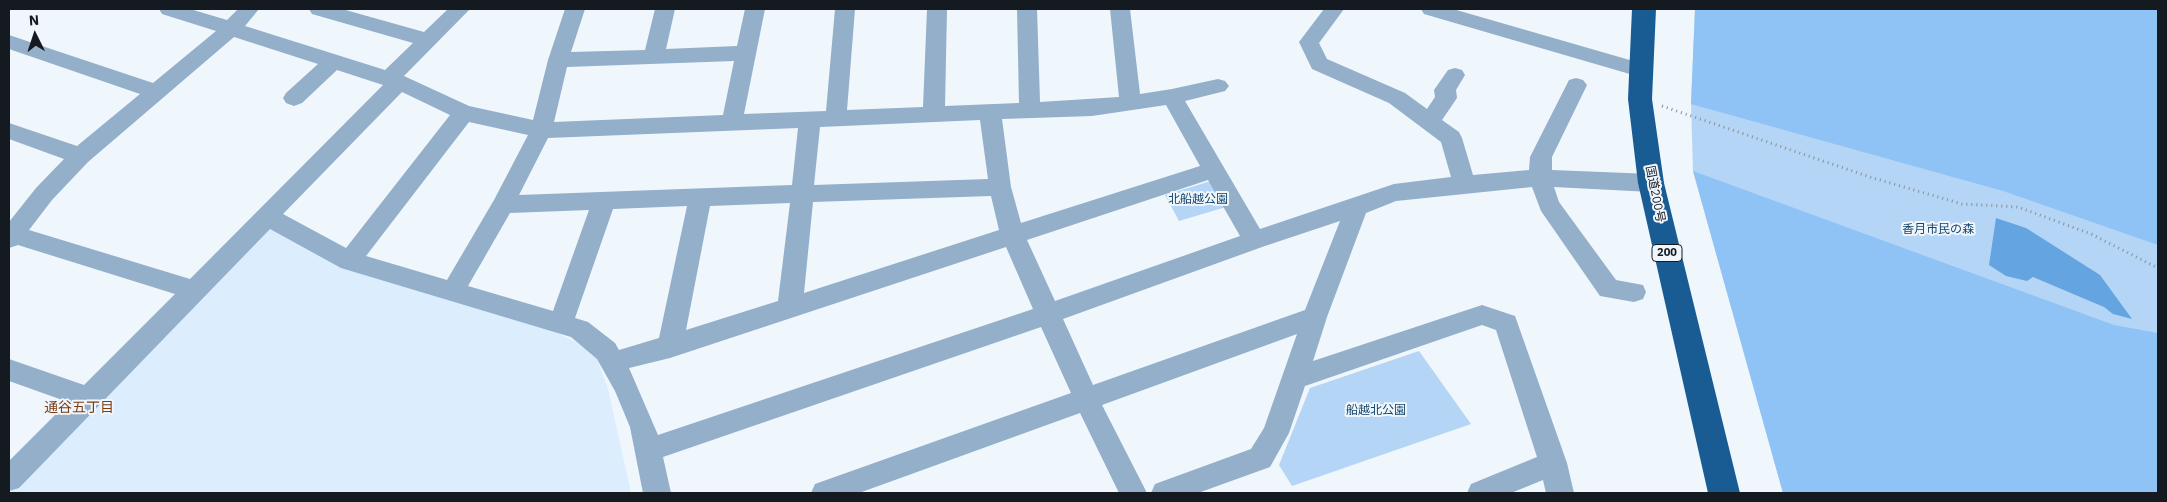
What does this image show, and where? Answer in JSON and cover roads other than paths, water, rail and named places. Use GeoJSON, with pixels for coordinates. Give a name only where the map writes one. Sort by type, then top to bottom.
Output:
{"type":"FeatureCollection","features":[{"type":"Feature","properties":{"kind":"highway","name":"国道200号"},"geometry":{"type":"LineString","coordinates":[[1644,9],[1640,99],[1651,183],[1724,493]]}},
{"type":"Feature","properties":{"kind":"street"},"geometry":{"type":"LineString","coordinates":[[169,9],[394,80],[464,112],[541,130],[1092,108],[1172,97],[1218,86]]}},
{"type":"Feature","properties":{"kind":"street"},"geometry":{"type":"LineString","coordinates":[[194,290],[10,235],[44,194],[80,156],[158,92],[232,28],[250,9]]}},
{"type":"Feature","properties":{"kind":"street"},"geometry":{"type":"LineString","coordinates":[[319,9],[428,40]]}},
{"type":"Feature","properties":{"kind":"street"},"geometry":{"type":"LineString","coordinates":[[9,479],[268,217],[394,80],[428,40],[460,9]]}},
{"type":"Feature","properties":{"kind":"street"},"geometry":{"type":"LineString","coordinates":[[453,291],[503,204],[541,130],[558,60],[575,9]]}},
{"type":"Feature","properties":{"kind":"street"},"geometry":{"type":"LineString","coordinates":[[654,56],[665,9]]}},
{"type":"Feature","properties":{"kind":"street"},"geometry":{"type":"LineString","coordinates":[[732,122],[755,9]]}},
{"type":"Feature","properties":{"kind":"street"},"geometry":{"type":"LineString","coordinates":[[836,117],[845,9]]}},
{"type":"Feature","properties":{"kind":"street"},"geometry":{"type":"LineString","coordinates":[[934,114],[937,9]]}},
{"type":"Feature","properties":{"kind":"street"},"geometry":{"type":"LineString","coordinates":[[1027,9],[1030,110]]}},
{"type":"Feature","properties":{"kind":"street"},"geometry":{"type":"LineString","coordinates":[[1120,9],[1130,103]]}},
{"type":"Feature","properties":{"kind":"street"},"geometry":{"type":"LineString","coordinates":[[1334,9],[1309,42],[1320,64],[1397,98],[1451,138],[1464,184]]}},
{"type":"Feature","properties":{"kind":"street"},"geometry":{"type":"LineString","coordinates":[[1431,9],[1640,70]]}},
{"type":"Feature","properties":{"kind":"street"},"geometry":{"type":"LineString","coordinates":[[9,42],[158,92]]}},
{"type":"Feature","properties":{"kind":"street"},"geometry":{"type":"LineString","coordinates":[[558,60],[747,53]]}},
{"type":"Feature","properties":{"kind":"street"},"geometry":{"type":"LineString","coordinates":[[294,98],[334,60]]}},
{"type":"Feature","properties":{"kind":"street"},"geometry":{"type":"LineString","coordinates":[[1429,122],[1446,98],[1444,90],[1455,75]]}},
{"type":"Feature","properties":{"kind":"street"},"geometry":{"type":"LineString","coordinates":[[1576,85],[1540,157],[1540,178],[1549,205],[1609,289],[1634,292]]}},
{"type":"Feature","properties":{"kind":"street"},"geometry":{"type":"LineString","coordinates":[[1172,97],[1254,240]]}},
{"type":"Feature","properties":{"kind":"street"},"geometry":{"type":"LineString","coordinates":[[349,261],[464,112]]}},
{"type":"Feature","properties":{"kind":"street"},"geometry":{"type":"LineString","coordinates":[[990,113],[1000,187],[1012,234],[1087,401],[1134,493]]}},
{"type":"Feature","properties":{"kind":"street"},"geometry":{"type":"LineString","coordinates":[[790,308],[810,118]]}},
{"type":"Feature","properties":{"kind":"street"},"geometry":{"type":"LineString","coordinates":[[9,131],[80,156]]}},
{"type":"Feature","properties":{"kind":"street"},"geometry":{"type":"LineString","coordinates":[[612,363],[790,308],[1213,170]]}},
{"type":"Feature","properties":{"kind":"street"},"geometry":{"type":"LineString","coordinates":[[648,450],[1048,314],[1254,240],[1394,193],[1464,184],[1540,178],[1651,183]]}},
{"type":"Feature","properties":{"kind":"street"},"geometry":{"type":"LineString","coordinates":[[503,204],[1000,187]]}},
{"type":"Feature","properties":{"kind":"street"},"geometry":{"type":"LineString","coordinates":[[670,346],[700,198]]}},
{"type":"Feature","properties":{"kind":"street"},"geometry":{"type":"LineString","coordinates":[[562,323],[604,201]]}},
{"type":"Feature","properties":{"kind":"street"},"geometry":{"type":"LineString","coordinates":[[1165,493],[1260,458],[1276,433],[1315,317],[1357,207]]}},
{"type":"Feature","properties":{"kind":"street"},"geometry":{"type":"LineString","coordinates":[[268,217],[349,261],[579,329],[606,351],[643,427],[657,493]]}},
{"type":"Feature","properties":{"kind":"street"},"geometry":{"type":"LineString","coordinates":[[1295,378],[1482,315],[1506,323],[1553,463],[1560,493]]}},
{"type":"Feature","properties":{"kind":"street"},"geometry":{"type":"LineString","coordinates":[[825,493],[1087,401],[1315,317]]}},
{"type":"Feature","properties":{"kind":"street"},"geometry":{"type":"LineString","coordinates":[[9,370],[90,398]]}},
{"type":"Feature","properties":{"kind":"street"},"geometry":{"type":"LineString","coordinates":[[1481,493],[1553,463]]}},
{"type":"Feature","properties":{"kind":"district","name":"通谷五丁目"},"geometry":{"type":"Point","coordinates":[79,408]}},
{"type":"Feature","properties":{"kind":"park label","name":"北船越公園"},"geometry":{"type":"Point","coordinates":[1198,200]}},
{"type":"Feature","properties":{"kind":"park label","name":"香月市民の森"},"geometry":{"type":"Point","coordinates":[1938,230]}},
{"type":"Feature","properties":{"kind":"park label","name":"船越北公園"},"geometry":{"type":"Point","coordinates":[1376,411]}}]}
